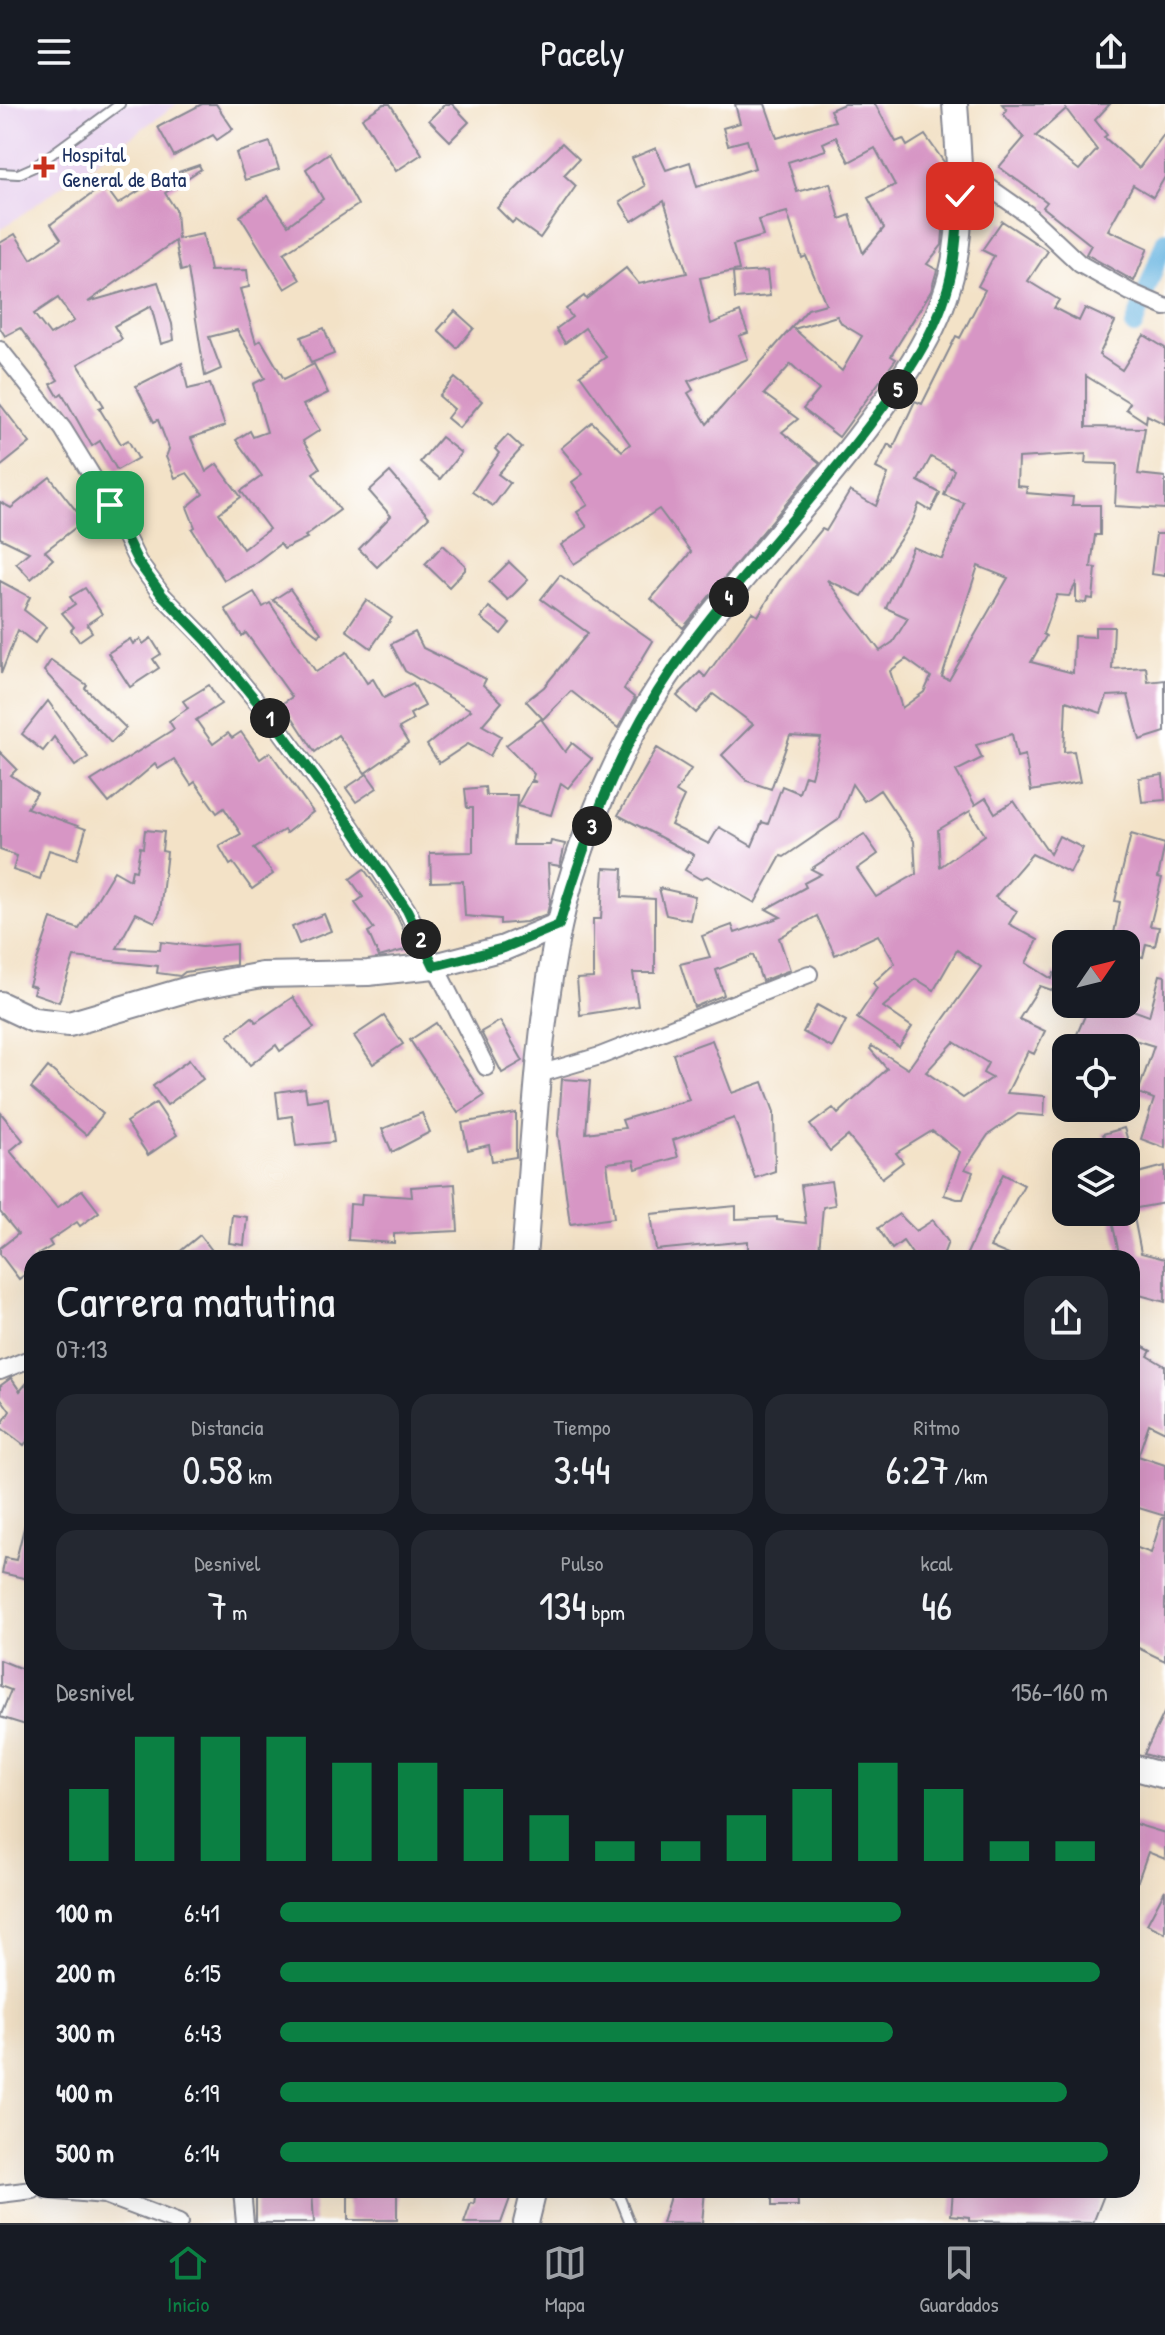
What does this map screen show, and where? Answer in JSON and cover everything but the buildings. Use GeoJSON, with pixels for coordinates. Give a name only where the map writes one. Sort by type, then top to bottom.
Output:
{"type":"FeatureCollection","features":[{"type":"Feature","properties":{"kind":"main road"},"geometry":{"type":"LineString","coordinates":[[525,1250],[539,1074],[559,925],[581,852],[628,741],[675,667],[752,568],[816,497],[902,383],[927,338],[951,276],[960,167],[955,104]]}},
{"type":"Feature","properties":{"kind":"main road"},"geometry":{"type":"LineString","coordinates":[[0,1004],[34,1020],[69,1024],[192,988],[262,975],[368,973],[434,966],[504,948],[559,925]]}},
{"type":"Feature","properties":{"kind":"main road"},"geometry":{"type":"LineString","coordinates":[[1140,1769],[1165,1776]]}},
{"type":"Feature","properties":{"kind":"main road"},"geometry":{"type":"LineString","coordinates":[[526,2223],[532,2198]]}},
{"type":"Feature","properties":{"kind":"street"},"geometry":{"type":"LineString","coordinates":[[960,167],[1027,214],[1080,264],[1130,292],[1164,306]]}},
{"type":"Feature","properties":{"kind":"street"},"geometry":{"type":"LineString","coordinates":[[0,350],[63,429],[110,505],[138,562],[162,595],[207,641],[278,727],[350,825],[407,910],[486,1067]]}},
{"type":"Feature","properties":{"kind":"street"},"geometry":{"type":"LineString","coordinates":[[539,1074],[600,1056],[809,974]]}},
{"type":"Feature","properties":{"kind":"street"},"geometry":{"type":"LineString","coordinates":[[0,1371],[24,1361]]}},
{"type":"Feature","properties":{"kind":"street"},"geometry":{"type":"LineString","coordinates":[[0,2194],[24,2191]]}},
{"type":"Feature","properties":{"kind":"street"},"geometry":{"type":"LineString","coordinates":[[113,2198],[179,2223]]}},
{"type":"Feature","properties":{"kind":"street"},"geometry":{"type":"LineString","coordinates":[[243,2198],[245,2223]]}},
{"type":"Feature","properties":{"kind":"lane"},"geometry":{"type":"LineString","coordinates":[[0,173],[18,174],[34,167],[120,104]]}},
{"type":"Feature","properties":{"kind":"lane"},"geometry":{"type":"LineString","coordinates":[[620,2198],[630,2223]]}},
{"type":"Feature","properties":{"kind":"shaded area","name":"Hospital General de Bata"},"geometry":{"type":"Polygon","coordinates":[[[0,104],[177,104],[0,230],[0,104]]]}},
{"type":"Feature","properties":{"kind":"waterway"},"geometry":{"type":"LineString","coordinates":[[1134,326],[1165,240]]}},
{"type":"Feature","properties":{"kind":"place","name":"Hospital General de Bata"},"geometry":{"type":"Point","coordinates":[44,167]}},
{"type":"Feature","properties":{"kind":"route"},"geometry":{"type":"LineString","coordinates":[[110,505],[138,562],[162,595],[207,641],[278,727],[350,825],[407,910],[434,966],[504,948],[559,925],[581,852],[628,741],[675,667],[752,568],[816,497],[902,383],[927,338],[951,276],[960,196]]}}]}
